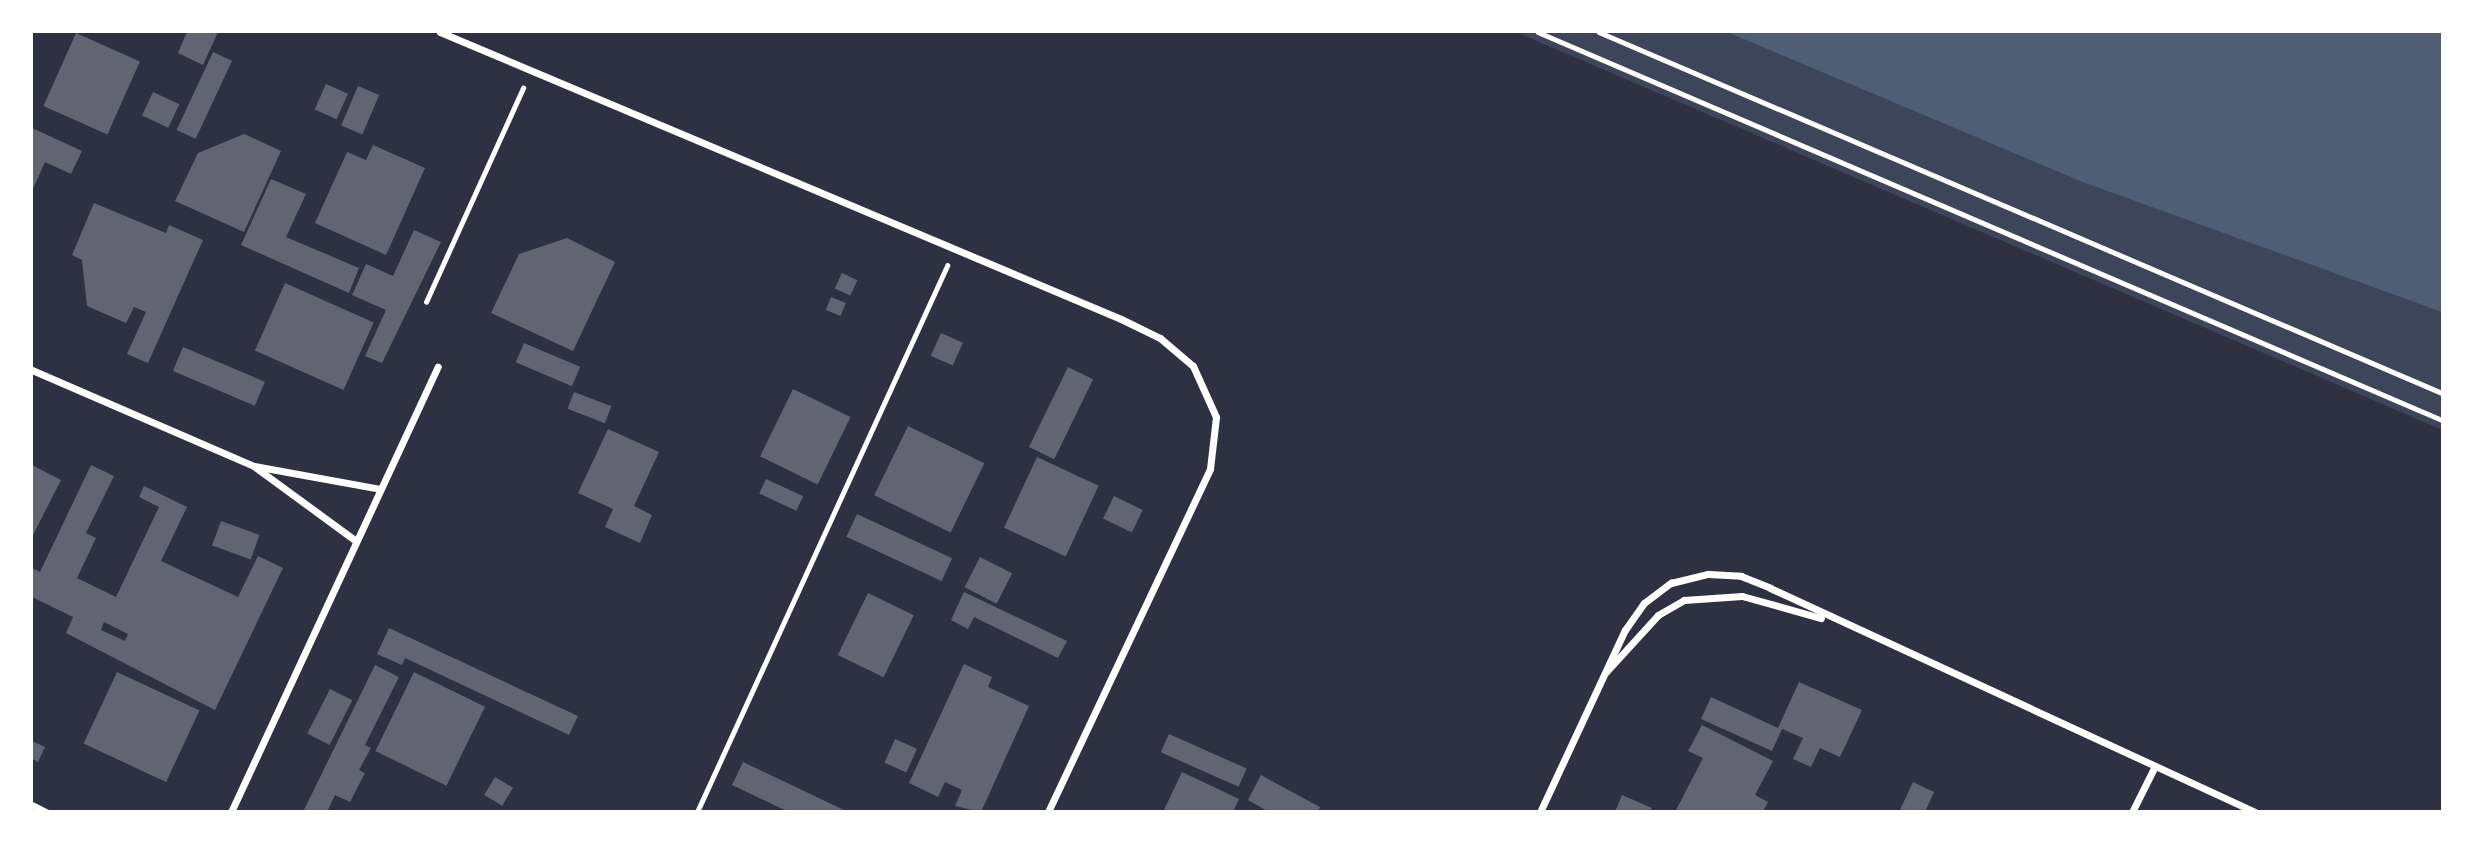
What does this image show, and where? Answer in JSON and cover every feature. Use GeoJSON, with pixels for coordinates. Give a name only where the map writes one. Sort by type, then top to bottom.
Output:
{"type":"FeatureCollection","features":[{"type":"Feature","properties":{"kind":"street"},"geometry":{"type":"LineString","coordinates":[[440,32],[1160,338],[1193,366],[1216,417],[1210,469],[1048,811]]}},
{"type":"Feature","properties":{"kind":"street"},"geometry":{"type":"LineString","coordinates":[[231,811],[438,367]]}},
{"type":"Feature","properties":{"kind":"street"},"geometry":{"type":"LineString","coordinates":[[32,370],[254,466],[356,541]]}},
{"type":"Feature","properties":{"kind":"street"},"geometry":{"type":"LineString","coordinates":[[254,466],[380,489]]}},
{"type":"Feature","properties":{"kind":"street"},"geometry":{"type":"LineString","coordinates":[[1540,811],[1600,680],[1644,603],[1671,583],[1708,574],[1741,576],[1831,622],[2255,811]]}},
{"type":"Feature","properties":{"kind":"street"},"geometry":{"type":"LineString","coordinates":[[1600,680],[1636,636],[1684,600],[1742,596],[1831,622]]}},
{"type":"Feature","properties":{"kind":"street"},"geometry":{"type":"LineString","coordinates":[[2132,811],[2154,768]]}},
{"type":"Feature","properties":{"kind":"street"},"geometry":{"type":"LineString","coordinates":[[32,805],[46,811]]}},
{"type":"Feature","properties":{"kind":"path"},"geometry":{"type":"LineString","coordinates":[[1538,32],[2442,420]]}},
{"type":"Feature","properties":{"kind":"path"},"geometry":{"type":"LineString","coordinates":[[1599,32],[2442,393]]}},
{"type":"Feature","properties":{"kind":"path"},"geometry":{"type":"LineString","coordinates":[[426,302],[531,71]]}},
{"type":"Feature","properties":{"kind":"path"},"geometry":{"type":"LineString","coordinates":[[697,811],[954,249]]}},
{"type":"Feature","properties":{"kind":"shaded area"},"geometry":{"type":"Polygon","coordinates":[[[1516,32],[2442,32],[2442,430],[2301,369],[1516,32]]]}},
{"type":"Feature","properties":{"kind":"shaded area"},"geometry":{"type":"Polygon","coordinates":[[[1727,32],[2442,32],[2442,312],[2080,181],[1727,32]]]}},
{"type":"Feature","properties":{"kind":"building"},"geometry":{"type":"Polygon","coordinates":[[[187,32],[218,32],[203,65],[178,53],[187,32]]]}},
{"type":"Feature","properties":{"kind":"building"},"geometry":{"type":"Polygon","coordinates":[[[76,33],[140,61],[107,135],[43,106],[76,33]]]}},
{"type":"Feature","properties":{"kind":"building"},"geometry":{"type":"Polygon","coordinates":[[[213,52],[232,61],[196,139],[177,130],[213,52]]]}},
{"type":"Feature","properties":{"kind":"building"},"geometry":{"type":"Polygon","coordinates":[[[326,84],[348,94],[337,119],[315,110],[326,84]]]}},
{"type":"Feature","properties":{"kind":"building"},"geometry":{"type":"Polygon","coordinates":[[[358,86],[379,95],[362,135],[341,126],[358,86]]]}},
{"type":"Feature","properties":{"kind":"building"},"geometry":{"type":"Polygon","coordinates":[[[153,92],[179,104],[168,128],[142,116],[153,92]]]}},
{"type":"Feature","properties":{"kind":"building"},"geometry":{"type":"Polygon","coordinates":[[[32,128],[82,151],[71,174],[45,162],[32,191],[32,128]]]}},
{"type":"Feature","properties":{"kind":"building"},"geometry":{"type":"Polygon","coordinates":[[[244,134],[281,151],[244,232],[175,201],[198,153],[244,134]]]}},
{"type":"Feature","properties":{"kind":"building"},"geometry":{"type":"Polygon","coordinates":[[[373,145],[425,168],[386,255],[315,223],[347,152],[366,160],[373,145]]]}},
{"type":"Feature","properties":{"kind":"building"},"geometry":{"type":"Polygon","coordinates":[[[271,179],[306,194],[286,237],[359,268],[349,293],[241,245],[271,179]]]}},
{"type":"Feature","properties":{"kind":"building"},"geometry":{"type":"Polygon","coordinates":[[[94,203],[166,233],[169,225],[203,240],[148,363],[127,354],[146,312],[134,307],[126,323],[87,306],[82,260],[72,255],[94,203]]]}},
{"type":"Feature","properties":{"kind":"building"},"geometry":{"type":"Polygon","coordinates":[[[414,230],[441,242],[382,363],[365,356],[386,310],[352,295],[366,264],[393,276],[414,230]]]}},
{"type":"Feature","properties":{"kind":"building"},"geometry":{"type":"Polygon","coordinates":[[[567,238],[615,262],[573,351],[491,313],[519,254],[567,238]]]}},
{"type":"Feature","properties":{"kind":"building"},"geometry":{"type":"Polygon","coordinates":[[[842,273],[857,280],[850,296],[835,288],[842,273]]]}},
{"type":"Feature","properties":{"kind":"building"},"geometry":{"type":"Polygon","coordinates":[[[285,283],[374,322],[344,390],[255,351],[285,283]]]}},
{"type":"Feature","properties":{"kind":"building"},"geometry":{"type":"Polygon","coordinates":[[[831,297],[846,303],[841,316],[826,310],[831,297]]]}},
{"type":"Feature","properties":{"kind":"building"},"geometry":{"type":"Polygon","coordinates":[[[941,333],[963,343],[953,366],[931,356],[941,333]]]}},
{"type":"Feature","properties":{"kind":"building"},"geometry":{"type":"Polygon","coordinates":[[[524,343],[580,367],[572,386],[516,362],[524,343]]]}},
{"type":"Feature","properties":{"kind":"building"},"geometry":{"type":"Polygon","coordinates":[[[183,347],[265,382],[255,406],[173,371],[183,347]]]}},
{"type":"Feature","properties":{"kind":"building"},"geometry":{"type":"Polygon","coordinates":[[[1068,367],[1093,379],[1054,459],[1029,447],[1068,367]]]}},
{"type":"Feature","properties":{"kind":"building"},"geometry":{"type":"Polygon","coordinates":[[[793,389],[851,417],[818,484],[760,456],[793,389]]]}},
{"type":"Feature","properties":{"kind":"building"},"geometry":{"type":"Polygon","coordinates":[[[574,392],[611,406],[605,423],[568,409],[574,392]]]}},
{"type":"Feature","properties":{"kind":"building"},"geometry":{"type":"Polygon","coordinates":[[[908,426],[984,463],[951,532],[874,495],[908,426]]]}},
{"type":"Feature","properties":{"kind":"building"},"geometry":{"type":"Polygon","coordinates":[[[608,429],[659,452],[634,506],[652,515],[640,543],[605,527],[613,509],[578,493],[608,429]]]}},
{"type":"Feature","properties":{"kind":"building"},"geometry":{"type":"Polygon","coordinates":[[[1037,457],[1099,486],[1066,556],[1004,528],[1037,457]]]}},
{"type":"Feature","properties":{"kind":"building"},"geometry":{"type":"Polygon","coordinates":[[[32,465],[61,480],[32,537],[32,465]]]}},
{"type":"Feature","properties":{"kind":"building"},"geometry":{"type":"Polygon","coordinates":[[[91,465],[114,476],[86,533],[96,538],[77,578],[116,597],[159,507],[139,497],[144,486],[187,507],[161,561],[238,597],[258,556],[283,568],[215,710],[66,633],[73,617],[32,597],[32,568],[40,572],[91,465]],[[104,622],[101,630],[125,641],[128,634],[104,622]]]}},
{"type":"Feature","properties":{"kind":"building"},"geometry":{"type":"Polygon","coordinates":[[[766,479],[803,496],[796,511],[759,494],[766,479]]]}},
{"type":"Feature","properties":{"kind":"building"},"geometry":{"type":"Polygon","coordinates":[[[1114,496],[1143,510],[1132,532],[1103,518],[1114,496]]]}},
{"type":"Feature","properties":{"kind":"building"},"geometry":{"type":"Polygon","coordinates":[[[857,514],[952,558],[942,581],[846,537],[857,514]]]}},
{"type":"Feature","properties":{"kind":"building"},"geometry":{"type":"Polygon","coordinates":[[[221,521],[260,535],[251,559],[212,545],[221,521]]]}},
{"type":"Feature","properties":{"kind":"building"},"geometry":{"type":"Polygon","coordinates":[[[980,557],[1012,573],[997,604],[965,587],[980,557]]]}},
{"type":"Feature","properties":{"kind":"building"},"geometry":{"type":"Polygon","coordinates":[[[964,592],[1067,641],[1058,658],[974,617],[968,629],[951,620],[964,592]]]}},
{"type":"Feature","properties":{"kind":"building"},"geometry":{"type":"Polygon","coordinates":[[[868,593],[914,615],[884,677],[838,655],[868,593]]]}},
{"type":"Feature","properties":{"kind":"building"},"geometry":{"type":"Polygon","coordinates":[[[389,628],[578,716],[569,735],[405,658],[402,665],[377,654],[389,628]]]}},
{"type":"Feature","properties":{"kind":"building"},"geometry":{"type":"Polygon","coordinates":[[[964,664],[992,677],[988,687],[1029,706],[981,812],[955,806],[962,790],[945,782],[938,797],[909,783],[964,664]]]}},
{"type":"Feature","properties":{"kind":"building"},"geometry":{"type":"Polygon","coordinates":[[[375,665],[399,677],[365,745],[371,748],[359,770],[365,773],[350,802],[335,795],[327,812],[303,812],[375,665]]]}},
{"type":"Feature","properties":{"kind":"building"},"geometry":{"type":"Polygon","coordinates":[[[117,672],[199,710],[166,782],[84,744],[117,672]]]}},
{"type":"Feature","properties":{"kind":"building"},"geometry":{"type":"Polygon","coordinates":[[[414,672],[485,707],[446,786],[375,751],[414,672]]]}},
{"type":"Feature","properties":{"kind":"building"},"geometry":{"type":"Polygon","coordinates":[[[1799,682],[1862,710],[1840,757],[1820,748],[1811,767],[1793,759],[1803,738],[1782,729],[1772,751],[1701,719],[1711,697],[1778,728],[1799,682]]]}},
{"type":"Feature","properties":{"kind":"building"},"geometry":{"type":"Polygon","coordinates":[[[330,689],[352,700],[330,745],[307,734],[330,689]]]}},
{"type":"Feature","properties":{"kind":"building"},"geometry":{"type":"Polygon","coordinates":[[[1702,725],[1773,761],[1755,795],[1768,802],[1763,812],[1675,812],[1703,758],[1688,751],[1702,725]]]}},
{"type":"Feature","properties":{"kind":"building"},"geometry":{"type":"Polygon","coordinates":[[[1169,734],[1247,769],[1239,787],[1161,752],[1169,734]]]}},
{"type":"Feature","properties":{"kind":"building"},"geometry":{"type":"Polygon","coordinates":[[[895,739],[917,749],[906,773],[884,763],[895,739]]]}},
{"type":"Feature","properties":{"kind":"building"},"geometry":{"type":"Polygon","coordinates":[[[32,741],[45,747],[38,762],[32,759],[32,741]]]}},
{"type":"Feature","properties":{"kind":"building"},"geometry":{"type":"Polygon","coordinates":[[[743,762],[848,812],[789,812],[732,785],[743,762]]]}},
{"type":"Feature","properties":{"kind":"building"},"geometry":{"type":"Polygon","coordinates":[[[1182,772],[1239,799],[1233,812],[1163,812],[1182,772]]]}},
{"type":"Feature","properties":{"kind":"building"},"geometry":{"type":"Polygon","coordinates":[[[1261,775],[1320,807],[1318,812],[1269,812],[1248,800],[1261,775]]]}},
{"type":"Feature","properties":{"kind":"building"},"geometry":{"type":"Polygon","coordinates":[[[495,777],[513,788],[502,806],[484,795],[495,777]]]}},
{"type":"Feature","properties":{"kind":"building"},"geometry":{"type":"Polygon","coordinates":[[[1913,782],[1934,792],[1925,812],[1899,812],[1913,782]]]}},
{"type":"Feature","properties":{"kind":"building"},"geometry":{"type":"Polygon","coordinates":[[[1622,795],[1652,808],[1650,812],[1615,812],[1622,795]]]}}]}
